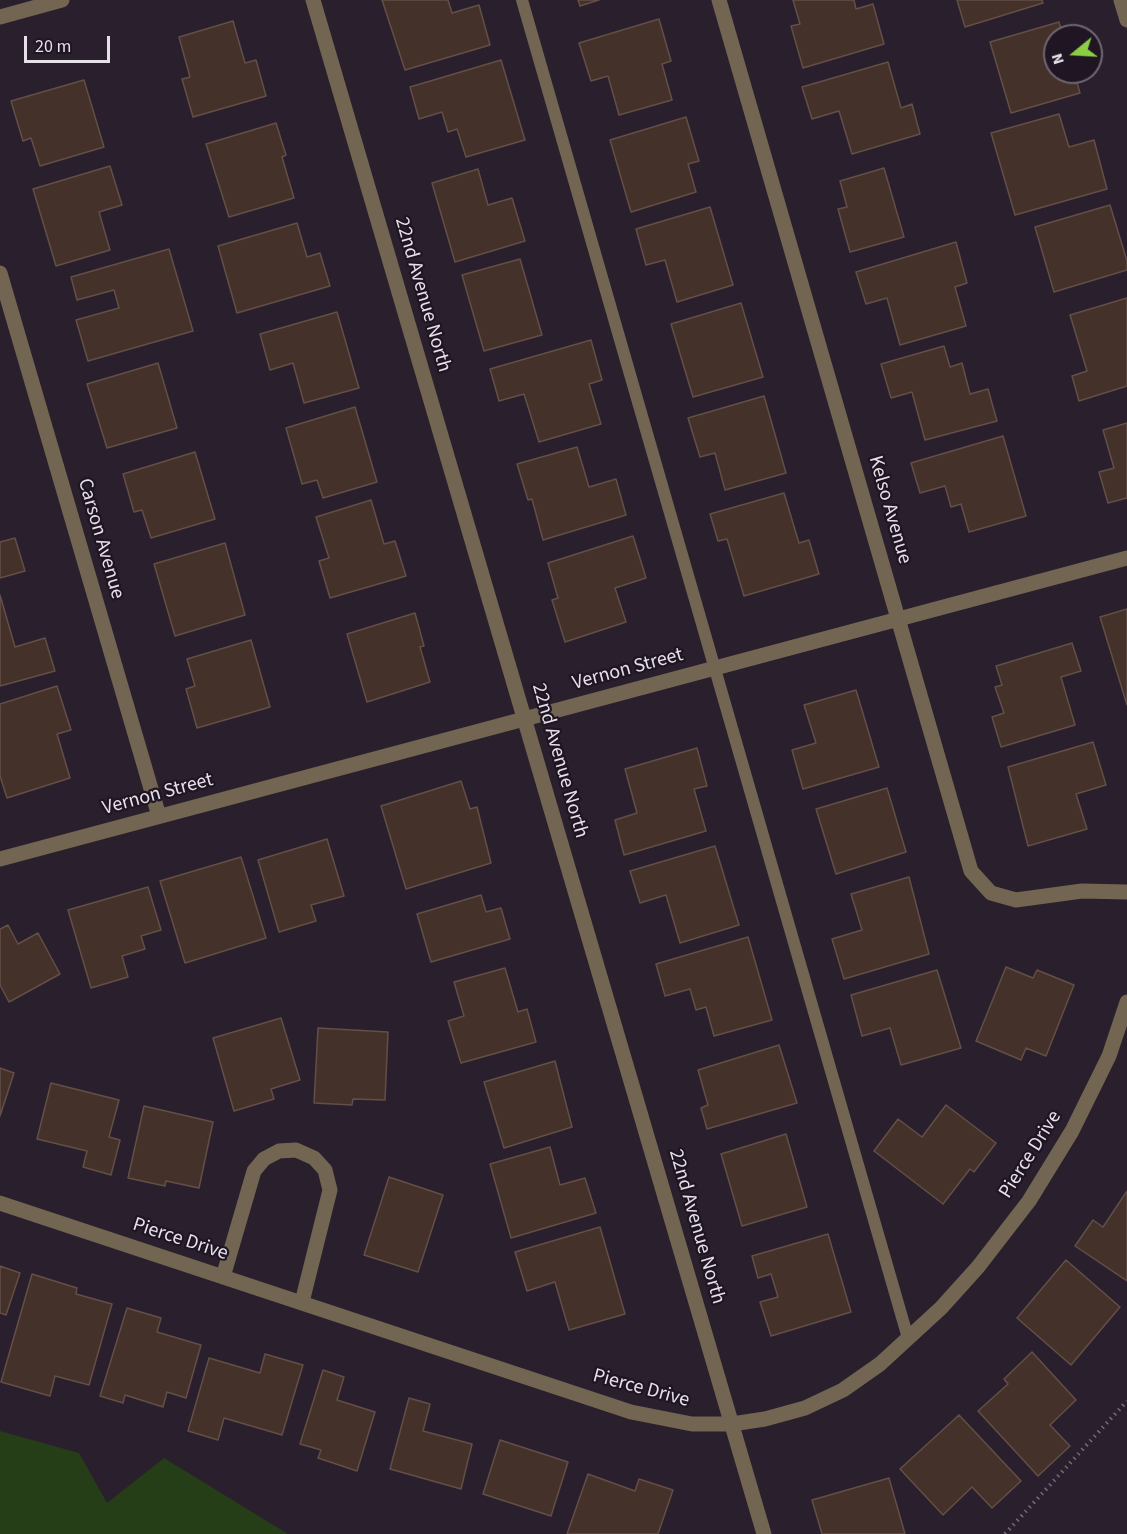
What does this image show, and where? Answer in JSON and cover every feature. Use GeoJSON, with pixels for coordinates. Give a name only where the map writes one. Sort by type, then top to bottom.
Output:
{"type":"FeatureCollection","features":[{"type":"Feature","properties":{"kind":"street"},"geometry":{"type":"LineString","coordinates":[[0,16],[62,0]]}},
{"type":"Feature","properties":{"kind":"street","name":"22nd Avenue North"},"geometry":{"type":"LineString","coordinates":[[313,0],[764,1534]]}},
{"type":"Feature","properties":{"kind":"street","name":"Kelso Avenue"},"geometry":{"type":"LineString","coordinates":[[719,0],[971,871],[991,893],[1016,900],[1082,891],[1127,892]]}},
{"type":"Feature","properties":{"kind":"street"},"geometry":{"type":"LineString","coordinates":[[1121,0],[1127,20]]}},
{"type":"Feature","properties":{"kind":"street","name":"Carson Avenue"},"geometry":{"type":"LineString","coordinates":[[0,273],[159,816]]}},
{"type":"Feature","properties":{"kind":"street","name":"Vernon Street"},"geometry":{"type":"LineString","coordinates":[[0,859],[1127,558]]}},
{"type":"Feature","properties":{"kind":"street","name":"Pierce Drive"},"geometry":{"type":"LineString","coordinates":[[0,1203],[631,1412],[692,1424],[732,1424],[765,1419],[805,1408],[843,1390],[880,1364],[978,1267],[1029,1201],[1072,1131],[1109,1056],[1127,1002]]}},
{"type":"Feature","properties":{"kind":"street"},"geometry":{"type":"LineString","coordinates":[[223,1277],[254,1171],[264,1159],[279,1151],[296,1150],[314,1158],[325,1170],[330,1191],[302,1302]]}},
{"type":"Feature","properties":{"kind":"lane"},"geometry":{"type":"LineString","coordinates":[[522,0],[908,1338]]}},
{"type":"Feature","properties":{"kind":"path"},"geometry":{"type":"LineString","coordinates":[[1005,1534],[1127,1401]]}},
{"type":"Feature","properties":{"kind":"green space"},"geometry":{"type":"Polygon","coordinates":[[[0,1431],[79,1453],[107,1503],[164,1458],[288,1534],[0,1534],[0,1431]]]}},
{"type":"Feature","properties":{"kind":"building"},"geometry":{"type":"Polygon","coordinates":[[[382,0],[448,0],[452,13],[479,5],[490,45],[405,70],[382,0]]]}},
{"type":"Feature","properties":{"kind":"building"},"geometry":{"type":"Polygon","coordinates":[[[578,0],[599,0],[580,6],[578,0]]]}},
{"type":"Feature","properties":{"kind":"building"},"geometry":{"type":"Polygon","coordinates":[[[793,0],[854,0],[856,9],[873,4],[884,44],[803,68],[791,26],[800,24],[793,0]]]}},
{"type":"Feature","properties":{"kind":"building"},"geometry":{"type":"Polygon","coordinates":[[[957,0],[1042,0],[1043,3],[965,27],[957,0]]]}},
{"type":"Feature","properties":{"kind":"building"},"geometry":{"type":"Polygon","coordinates":[[[659,19],[671,61],[662,64],[672,100],[619,115],[608,76],[591,81],[579,43],[659,19]]]}},
{"type":"Feature","properties":{"kind":"building"},"geometry":{"type":"Polygon","coordinates":[[[233,21],[245,63],[256,60],[266,96],[193,117],[182,79],[190,77],[179,37],[233,21]]]}},
{"type":"Feature","properties":{"kind":"building"},"geometry":{"type":"Polygon","coordinates":[[[1043,27],[1043,84],[1077,84],[1080,93],[1011,113],[990,42],[1043,27]]]}},
{"type":"Feature","properties":{"kind":"building"},"geometry":{"type":"Polygon","coordinates":[[[501,60],[525,140],[466,157],[457,129],[448,132],[442,112],[419,119],[410,87],[501,60]]]}},
{"type":"Feature","properties":{"kind":"building"},"geometry":{"type":"Polygon","coordinates":[[[888,62],[901,108],[912,104],[920,134],[852,154],[839,111],[812,119],[802,87],[888,62]]]}},
{"type":"Feature","properties":{"kind":"building"},"geometry":{"type":"Polygon","coordinates":[[[84,80],[104,147],[40,166],[31,138],[23,141],[11,101],[84,80]]]}},
{"type":"Feature","properties":{"kind":"building"},"geometry":{"type":"Polygon","coordinates":[[[1059,114],[1069,147],[1094,140],[1107,189],[1015,215],[991,133],[1059,114]]]}},
{"type":"Feature","properties":{"kind":"building"},"geometry":{"type":"Polygon","coordinates":[[[686,117],[699,161],[688,164],[696,192],[631,212],[610,140],[686,117]]]}},
{"type":"Feature","properties":{"kind":"building"},"geometry":{"type":"Polygon","coordinates":[[[276,123],[286,155],[282,157],[294,198],[229,217],[206,144],[276,123]]]}},
{"type":"Feature","properties":{"kind":"building"},"geometry":{"type":"Polygon","coordinates":[[[110,166],[122,205],[99,212],[110,250],[56,266],[33,189],[110,166]]]}},
{"type":"Feature","properties":{"kind":"building"},"geometry":{"type":"Polygon","coordinates":[[[884,168],[904,237],[850,252],[838,209],[847,207],[840,181],[884,168]]]}},
{"type":"Feature","properties":{"kind":"building"},"geometry":{"type":"Polygon","coordinates":[[[478,169],[488,205],[512,198],[525,241],[455,262],[432,183],[478,169]]]}},
{"type":"Feature","properties":{"kind":"building"},"geometry":{"type":"Polygon","coordinates":[[[1110,205],[1127,261],[1127,270],[1054,292],[1035,227],[1110,205]]]}},
{"type":"Feature","properties":{"kind":"building"},"geometry":{"type":"Polygon","coordinates":[[[710,207],[733,285],[677,302],[665,260],[646,265],[636,229],[710,207]]]}},
{"type":"Feature","properties":{"kind":"building"},"geometry":{"type":"Polygon","coordinates":[[[297,223],[307,257],[320,253],[330,286],[237,313],[218,246],[297,223]]]}},
{"type":"Feature","properties":{"kind":"building"},"geometry":{"type":"Polygon","coordinates":[[[956,242],[967,283],[955,287],[966,326],[900,345],[887,298],[866,304],[856,272],[956,242]]]}},
{"type":"Feature","properties":{"kind":"building"},"geometry":{"type":"Polygon","coordinates":[[[169,249],[193,331],[88,361],[76,320],[119,308],[114,290],[77,300],[71,277],[169,249]]]}},
{"type":"Feature","properties":{"kind":"building"},"geometry":{"type":"Polygon","coordinates":[[[520,259],[542,335],[484,351],[462,275],[520,259]]]}},
{"type":"Feature","properties":{"kind":"building"},"geometry":{"type":"Polygon","coordinates":[[[1127,298],[1127,386],[1079,401],[1072,376],[1087,371],[1070,315],[1127,298]]]}},
{"type":"Feature","properties":{"kind":"building"},"geometry":{"type":"Polygon","coordinates":[[[741,303],[763,377],[693,397],[671,324],[741,303]]]}},
{"type":"Feature","properties":{"kind":"building"},"geometry":{"type":"Polygon","coordinates":[[[337,312],[359,388],[304,403],[293,363],[270,370],[260,334],[337,312]]]}},
{"type":"Feature","properties":{"kind":"building"},"geometry":{"type":"Polygon","coordinates":[[[591,340],[602,380],[589,384],[601,424],[539,442],[524,394],[499,401],[490,369],[591,340]]]}},
{"type":"Feature","properties":{"kind":"building"},"geometry":{"type":"Polygon","coordinates":[[[944,346],[950,367],[962,363],[970,394],[988,389],[997,421],[925,440],[912,392],[891,398],[881,364],[944,346]]]}},
{"type":"Feature","properties":{"kind":"building"},"geometry":{"type":"Polygon","coordinates":[[[158,363],[177,428],[107,448],[87,384],[158,363]]]}},
{"type":"Feature","properties":{"kind":"building"},"geometry":{"type":"Polygon","coordinates":[[[764,396],[786,473],[725,490],[715,453],[700,457],[688,418],[764,396]]]}},
{"type":"Feature","properties":{"kind":"building"},"geometry":{"type":"Polygon","coordinates":[[[355,407],[377,482],[323,498],[317,480],[302,484],[286,428],[355,407]]]}},
{"type":"Feature","properties":{"kind":"building"},"geometry":{"type":"Polygon","coordinates":[[[1127,423],[1127,498],[1108,503],[1099,472],[1114,468],[1103,430],[1127,423]]]}},
{"type":"Feature","properties":{"kind":"building"},"geometry":{"type":"Polygon","coordinates":[[[1003,436],[1026,516],[969,532],[961,504],[951,507],[945,486],[920,493],[911,463],[1003,436]]]}},
{"type":"Feature","properties":{"kind":"building"},"geometry":{"type":"Polygon","coordinates":[[[577,447],[589,487],[616,479],[626,515],[543,540],[532,499],[528,500],[517,464],[577,447]]]}},
{"type":"Feature","properties":{"kind":"building"},"geometry":{"type":"Polygon","coordinates":[[[195,452],[215,519],[151,538],[142,510],[134,512],[123,474],[195,452]]]}},
{"type":"Feature","properties":{"kind":"building"},"geometry":{"type":"Polygon","coordinates":[[[784,493],[799,543],[809,540],[819,574],[744,596],[727,539],[718,541],[710,514],[784,493]]]}},
{"type":"Feature","properties":{"kind":"building"},"geometry":{"type":"Polygon","coordinates":[[[371,500],[384,544],[395,541],[406,576],[330,598],[319,561],[329,558],[316,517],[371,500]]]}},
{"type":"Feature","properties":{"kind":"building"},"geometry":{"type":"Polygon","coordinates":[[[633,536],[646,578],[615,588],[626,622],[565,642],[552,600],[558,598],[548,563],[633,536]]]}},
{"type":"Feature","properties":{"kind":"building"},"geometry":{"type":"Polygon","coordinates":[[[15,538],[25,571],[0,578],[0,542],[15,538]]]}},
{"type":"Feature","properties":{"kind":"building"},"geometry":{"type":"Polygon","coordinates":[[[225,543],[245,615],[175,636],[154,564],[225,543]]]}},
{"type":"Feature","properties":{"kind":"building"},"geometry":{"type":"Polygon","coordinates":[[[0,595],[15,647],[45,638],[55,671],[0,686],[0,595]]]}},
{"type":"Feature","properties":{"kind":"building"},"geometry":{"type":"Polygon","coordinates":[[[1127,609],[1127,705],[1100,617],[1127,609]]]}},
{"type":"Feature","properties":{"kind":"building"},"geometry":{"type":"Polygon","coordinates":[[[415,613],[424,646],[420,647],[430,682],[367,702],[347,634],[415,613]]]}},
{"type":"Feature","properties":{"kind":"building"},"geometry":{"type":"Polygon","coordinates":[[[251,640],[270,707],[197,728],[186,689],[195,686],[187,659],[251,640]]]}},
{"type":"Feature","properties":{"kind":"building"},"geometry":{"type":"Polygon","coordinates":[[[1072,643],[1081,671],[1061,677],[1075,725],[1001,747],[992,717],[1004,713],[995,687],[1002,685],[996,666],[1072,643]]]}},
{"type":"Feature","properties":{"kind":"building"},"geometry":{"type":"Polygon","coordinates":[[[57,686],[71,730],[57,734],[70,778],[7,798],[0,776],[0,704],[57,686]]]}},
{"type":"Feature","properties":{"kind":"building"},"geometry":{"type":"Polygon","coordinates":[[[856,690],[879,767],[803,789],[792,750],[816,743],[804,705],[856,690]]]}},
{"type":"Feature","properties":{"kind":"building"},"geometry":{"type":"Polygon","coordinates":[[[1093,742],[1106,785],[1076,794],[1087,829],[1028,846],[1008,767],[1093,742]]]}},
{"type":"Feature","properties":{"kind":"building"},"geometry":{"type":"Polygon","coordinates":[[[697,748],[707,786],[694,789],[706,831],[624,855],[615,820],[637,813],[625,769],[697,748]]]}},
{"type":"Feature","properties":{"kind":"building"},"geometry":{"type":"Polygon","coordinates":[[[461,781],[470,809],[477,807],[491,863],[406,889],[381,806],[461,781]]]}},
{"type":"Feature","properties":{"kind":"building"},"geometry":{"type":"Polygon","coordinates":[[[887,788],[906,852],[836,874],[816,809],[887,788]]]}},
{"type":"Feature","properties":{"kind":"building"},"geometry":{"type":"Polygon","coordinates":[[[327,839],[344,896],[311,905],[316,921],[279,932],[258,860],[327,839]]]}},
{"type":"Feature","properties":{"kind":"building"},"geometry":{"type":"Polygon","coordinates":[[[715,846],[739,925],[680,943],[666,895],[640,903],[630,871],[715,846]]]}},
{"type":"Feature","properties":{"kind":"building"},"geometry":{"type":"Polygon","coordinates":[[[241,857],[266,938],[185,963],[160,881],[241,857]]]}},
{"type":"Feature","properties":{"kind":"building"},"geometry":{"type":"Polygon","coordinates":[[[909,877],[929,954],[844,979],[832,939],[862,930],[851,894],[909,877]]]}},
{"type":"Feature","properties":{"kind":"building"},"geometry":{"type":"Polygon","coordinates":[[[148,887],[161,930],[141,936],[145,949],[122,956],[128,977],[91,988],[68,910],[148,887]]]}},
{"type":"Feature","properties":{"kind":"building"},"geometry":{"type":"Polygon","coordinates":[[[481,895],[486,912],[501,908],[510,939],[431,962],[417,914],[481,895]]]}},
{"type":"Feature","properties":{"kind":"building"},"geometry":{"type":"Polygon","coordinates":[[[8,925],[18,944],[38,933],[60,974],[9,1002],[0,985],[0,929],[8,925]]]}},
{"type":"Feature","properties":{"kind":"building"},"geometry":{"type":"Polygon","coordinates":[[[748,937],[772,1020],[714,1036],[706,1007],[696,1010],[690,989],[665,996],[656,964],[748,937]]]}},
{"type":"Feature","properties":{"kind":"building"},"geometry":{"type":"Polygon","coordinates":[[[1006,967],[1033,978],[1037,970],[1074,985],[1046,1056],[1026,1048],[1021,1060],[976,1041],[1006,967]]]}},
{"type":"Feature","properties":{"kind":"building"},"geometry":{"type":"Polygon","coordinates":[[[505,968],[518,1012],[527,1009],[536,1042],[461,1063],[448,1021],[464,1016],[454,982],[505,968]]]}},
{"type":"Feature","properties":{"kind":"building"},"geometry":{"type":"Polygon","coordinates":[[[937,970],[961,1048],[901,1065],[890,1028],[862,1036],[851,995],[937,970]]]}},
{"type":"Feature","properties":{"kind":"building"},"geometry":{"type":"Polygon","coordinates":[[[281,1018],[300,1080],[271,1089],[274,1099],[234,1111],[213,1038],[281,1018]]]}},
{"type":"Feature","properties":{"kind":"building"},"geometry":{"type":"Polygon","coordinates":[[[318,1028],[388,1032],[385,1100],[353,1099],[352,1105],[314,1103],[318,1028]]]}},
{"type":"Feature","properties":{"kind":"building"},"geometry":{"type":"Polygon","coordinates":[[[779,1045],[797,1103],[707,1129],[701,1108],[708,1105],[698,1070],[779,1045]]]}},
{"type":"Feature","properties":{"kind":"building"},"geometry":{"type":"Polygon","coordinates":[[[555,1061],[572,1127],[504,1148],[484,1082],[555,1061]]]}},
{"type":"Feature","properties":{"kind":"building"},"geometry":{"type":"Polygon","coordinates":[[[0,1068],[14,1073],[0,1116],[0,1068]]]}},
{"type":"Feature","properties":{"kind":"building"},"geometry":{"type":"Polygon","coordinates":[[[51,1083],[119,1100],[109,1137],[120,1140],[111,1175],[83,1167],[87,1151],[37,1139],[51,1083]]]}},
{"type":"Feature","properties":{"kind":"building"},"geometry":{"type":"Polygon","coordinates":[[[946,1105],[996,1143],[974,1172],[970,1169],[943,1204],[874,1151],[898,1119],[922,1137],[946,1105]]]}},
{"type":"Feature","properties":{"kind":"building"},"geometry":{"type":"Polygon","coordinates":[[[144,1106],[213,1122],[199,1188],[166,1181],[165,1186],[128,1178],[144,1106]]]}},
{"type":"Feature","properties":{"kind":"building"},"geometry":{"type":"Polygon","coordinates":[[[786,1134],[807,1207],[742,1226],[721,1154],[786,1134]]]}},
{"type":"Feature","properties":{"kind":"building"},"geometry":{"type":"Polygon","coordinates":[[[550,1147],[560,1185],[585,1178],[596,1213],[511,1238],[490,1164],[550,1147]]]}},
{"type":"Feature","properties":{"kind":"building"},"geometry":{"type":"Polygon","coordinates":[[[389,1177],[443,1195],[418,1272],[364,1255],[389,1177]]]}},
{"type":"Feature","properties":{"kind":"building"},"geometry":{"type":"Polygon","coordinates":[[[1127,1191],[1127,1281],[1075,1246],[1093,1220],[1103,1227],[1127,1191]]]}},
{"type":"Feature","properties":{"kind":"building"},"geometry":{"type":"Polygon","coordinates":[[[600,1227],[625,1314],[569,1330],[555,1282],[527,1291],[515,1252],[600,1227]]]}},
{"type":"Feature","properties":{"kind":"building"},"geometry":{"type":"Polygon","coordinates":[[[828,1234],[851,1312],[771,1336],[760,1302],[778,1297],[771,1274],[758,1278],[752,1256],[828,1234]]]}},
{"type":"Feature","properties":{"kind":"building"},"geometry":{"type":"Polygon","coordinates":[[[1066,1260],[1120,1307],[1071,1365],[1017,1318],[1066,1260]]]}},
{"type":"Feature","properties":{"kind":"building"},"geometry":{"type":"Polygon","coordinates":[[[0,1266],[20,1273],[6,1315],[0,1313],[0,1266]]]}},
{"type":"Feature","properties":{"kind":"building"},"geometry":{"type":"Polygon","coordinates":[[[32,1274],[77,1288],[76,1294],[112,1304],[89,1385],[55,1376],[50,1396],[1,1382],[32,1274]]]}},
{"type":"Feature","properties":{"kind":"building"},"geometry":{"type":"Polygon","coordinates":[[[127,1308],[161,1318],[157,1332],[201,1345],[186,1398],[167,1392],[163,1407],[125,1395],[123,1403],[100,1396],[127,1308]]]}},
{"type":"Feature","properties":{"kind":"building"},"geometry":{"type":"Polygon","coordinates":[[[1032,1352],[1076,1400],[1050,1425],[1070,1446],[1038,1476],[978,1411],[1008,1384],[1004,1379],[1032,1352]]]}},
{"type":"Feature","properties":{"kind":"building"},"geometry":{"type":"Polygon","coordinates":[[[265,1354],[303,1365],[282,1435],[224,1418],[218,1440],[188,1431],[209,1358],[260,1373],[265,1354]]]}},
{"type":"Feature","properties":{"kind":"building"},"geometry":{"type":"Polygon","coordinates":[[[323,1370],[344,1377],[337,1400],[375,1412],[357,1471],[318,1458],[321,1450],[300,1444],[323,1370]]]}},
{"type":"Feature","properties":{"kind":"building"},"geometry":{"type":"Polygon","coordinates":[[[409,1398],[430,1404],[423,1431],[472,1444],[461,1489],[390,1469],[409,1398]]]}},
{"type":"Feature","properties":{"kind":"building"},"geometry":{"type":"Polygon","coordinates":[[[959,1415],[1021,1481],[992,1508],[972,1487],[943,1515],[900,1469],[959,1415]]]}},
{"type":"Feature","properties":{"kind":"building"},"geometry":{"type":"Polygon","coordinates":[[[500,1440],[568,1462],[551,1516],[483,1494],[500,1440]]]}},
{"type":"Feature","properties":{"kind":"building"},"geometry":{"type":"Polygon","coordinates":[[[588,1474],[635,1491],[639,1479],[673,1490],[658,1534],[567,1534],[588,1474]]]}},
{"type":"Feature","properties":{"kind":"building"},"geometry":{"type":"Polygon","coordinates":[[[889,1478],[905,1534],[822,1534],[812,1500],[889,1478]]]}}]}
